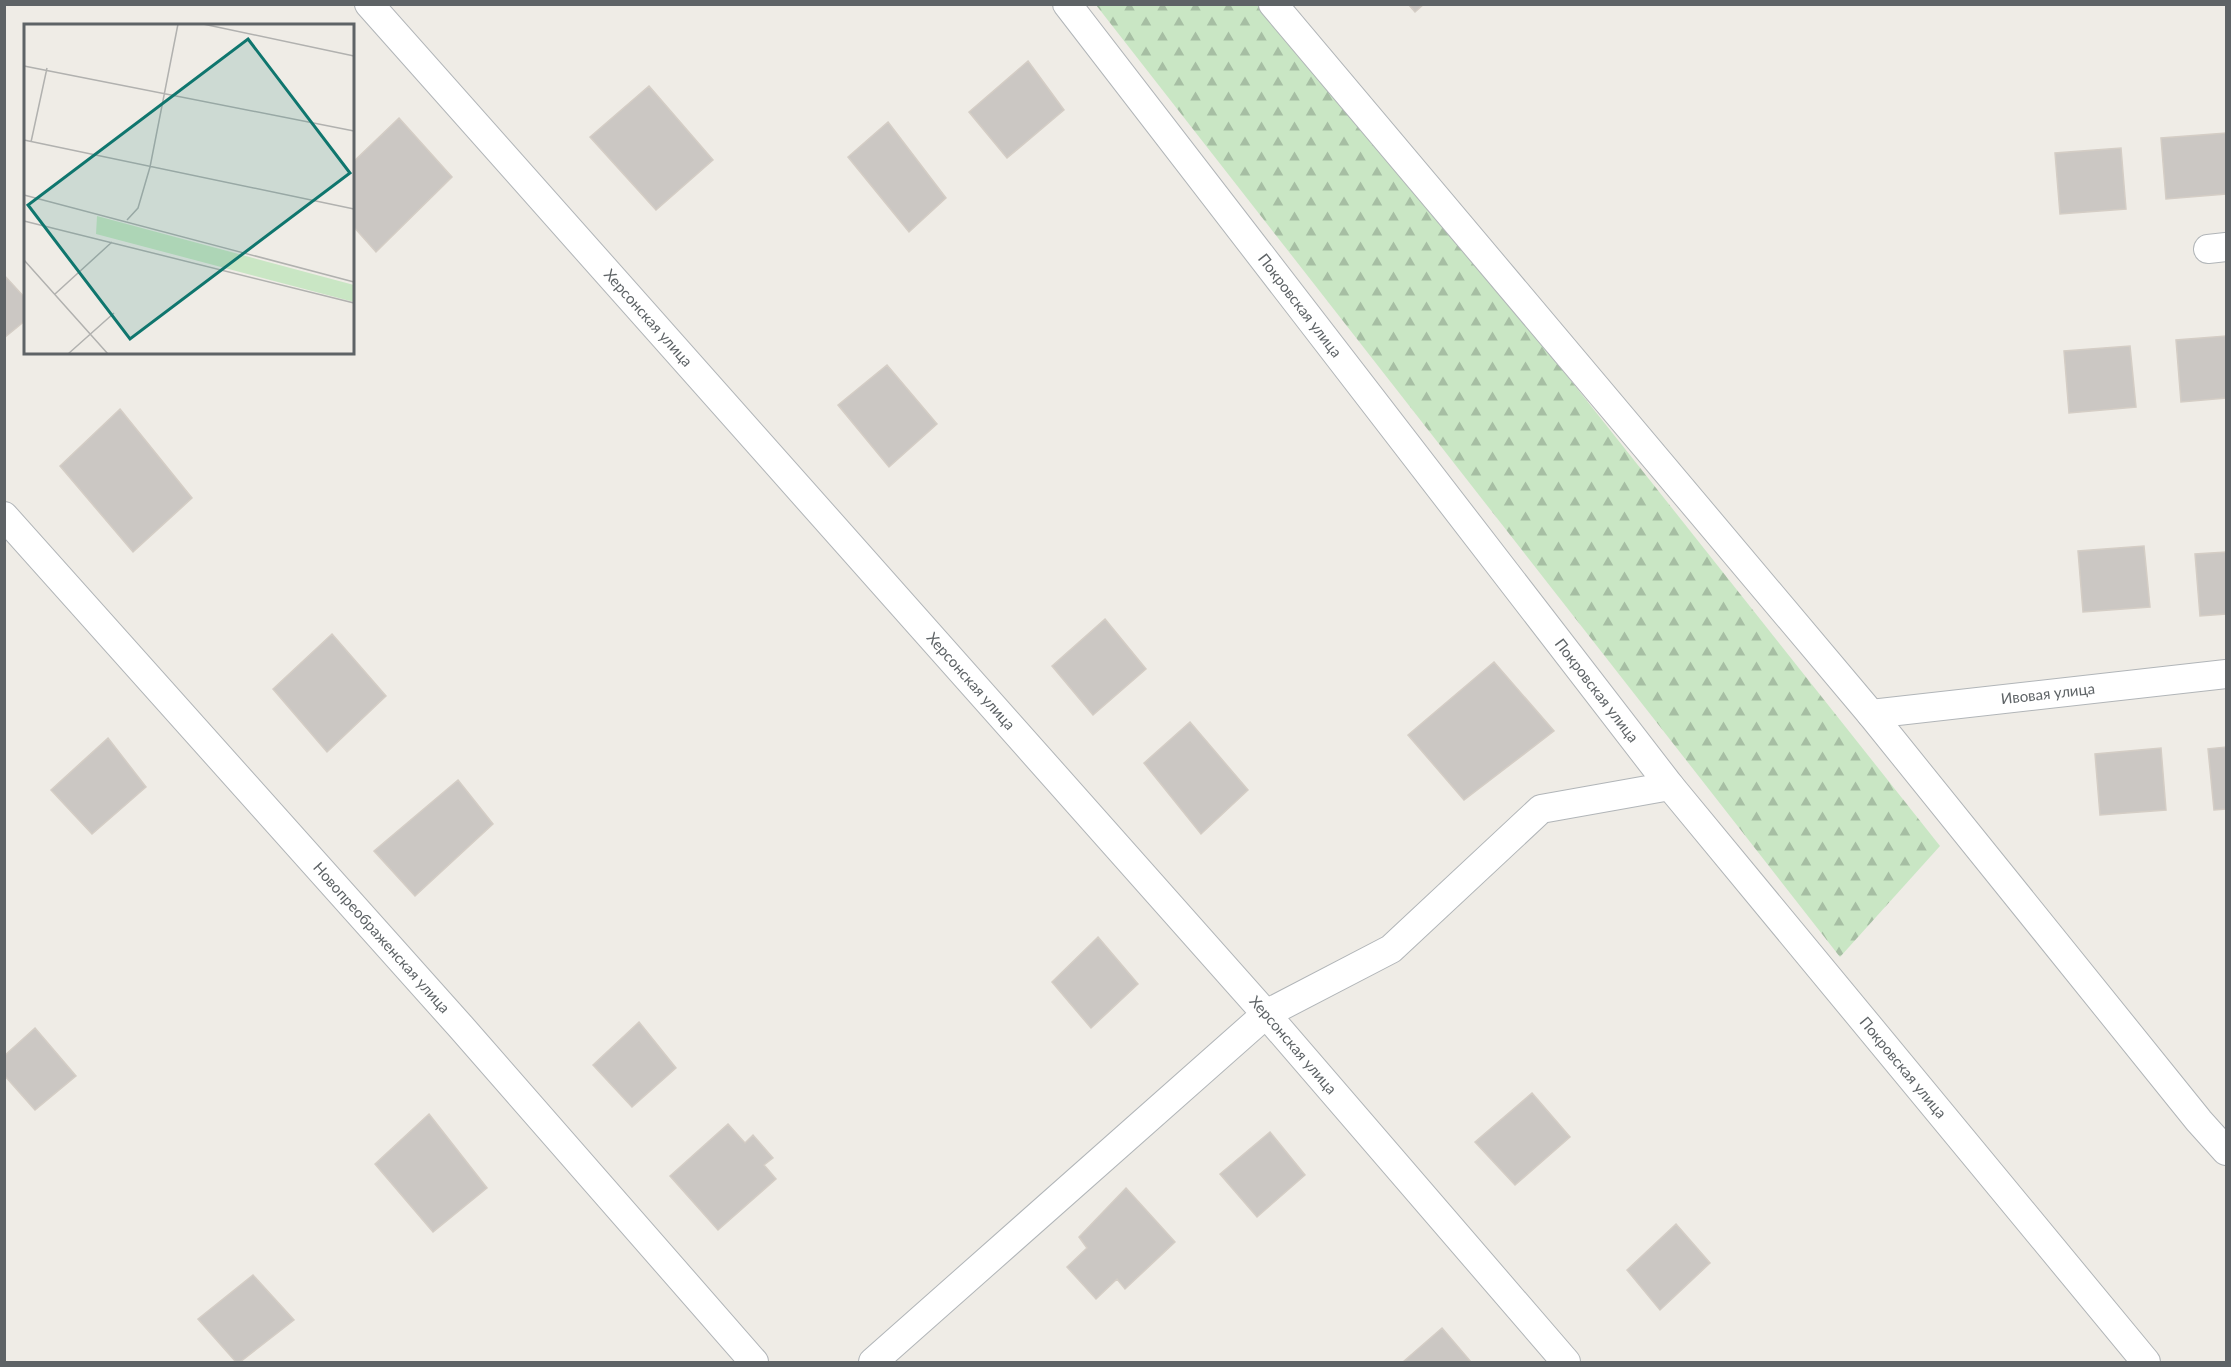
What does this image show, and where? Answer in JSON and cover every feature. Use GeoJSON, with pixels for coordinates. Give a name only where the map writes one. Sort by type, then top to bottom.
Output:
{"type":"FeatureCollection","features":[{"type":"Feature","properties":{"kind":"street","name":"Херсонская улица"},"geometry":{"type":"LineString","coordinates":[[369,4],[1266,1014],[1566,1362]]}},
{"type":"Feature","properties":{"kind":"street","name":"Покровская улица"},"geometry":{"type":"LineString","coordinates":[[1067,4],[1670,786],[2146,1362]]}},
{"type":"Feature","properties":{"kind":"street"},"geometry":{"type":"LineString","coordinates":[[1273,4],[1871,714],[2199,1121],[2226,1151]]}},
{"type":"Feature","properties":{"kind":"street","name":"Новопреображенская улица"},"geometry":{"type":"LineString","coordinates":[[4,516],[461,1028],[754,1362]]}},
{"type":"Feature","properties":{"kind":"street","name":"Ивовая улица"},"geometry":{"type":"LineString","coordinates":[[1871,714],[2226,674]]}},
{"type":"Feature","properties":{"kind":"street"},"geometry":{"type":"LineString","coordinates":[[873,1362],[1266,1014],[1392,949],[1541,810],[1670,786]]}},
{"type":"Feature","properties":{"kind":"green space"},"geometry":{"type":"Polygon","coordinates":[[[1096,5],[1273,5],[1940,846],[1840,957],[1096,5]]]}},
{"type":"Feature","properties":{"kind":"building"},"geometry":{"type":"Polygon","coordinates":[[[1408,4],[1424,4],[1415,12],[1408,4]]]}},
{"type":"Feature","properties":{"kind":"building"},"geometry":{"type":"Polygon","coordinates":[[[1028,61],[1064,110],[1007,158],[969,112],[1028,61]]]}},
{"type":"Feature","properties":{"kind":"building"},"geometry":{"type":"Polygon","coordinates":[[[649,86],[713,160],[656,210],[590,137],[649,86]]]}},
{"type":"Feature","properties":{"kind":"building"},"geometry":{"type":"Polygon","coordinates":[[[399,118],[452,177],[376,252],[354,227],[354,161],[399,118]]]}},
{"type":"Feature","properties":{"kind":"building"},"geometry":{"type":"Polygon","coordinates":[[[888,122],[946,198],[909,232],[848,157],[888,122]]]}},
{"type":"Feature","properties":{"kind":"building"},"geometry":{"type":"Polygon","coordinates":[[[2226,133],[2226,194],[2166,199],[2161,138],[2226,133]]]}},
{"type":"Feature","properties":{"kind":"building"},"geometry":{"type":"Polygon","coordinates":[[[2121,148],[2126,209],[2060,214],[2055,153],[2121,148]]]}},
{"type":"Feature","properties":{"kind":"building"},"geometry":{"type":"Polygon","coordinates":[[[4,275],[24,297],[24,322],[4,338],[4,275]]]}},
{"type":"Feature","properties":{"kind":"building"},"geometry":{"type":"Polygon","coordinates":[[[2226,336],[2226,398],[2181,402],[2176,340],[2226,336]]]}},
{"type":"Feature","properties":{"kind":"building"},"geometry":{"type":"Polygon","coordinates":[[[2130,346],[2136,407],[2069,413],[2064,351],[2130,346]]]}},
{"type":"Feature","properties":{"kind":"building"},"geometry":{"type":"Polygon","coordinates":[[[887,365],[937,424],[889,467],[838,405],[887,365]]]}},
{"type":"Feature","properties":{"kind":"building"},"geometry":{"type":"Polygon","coordinates":[[[120,409],[192,498],[133,552],[60,466],[120,409]]]}},
{"type":"Feature","properties":{"kind":"building"},"geometry":{"type":"Polygon","coordinates":[[[2144,546],[2150,607],[2083,612],[2078,551],[2144,546]]]}},
{"type":"Feature","properties":{"kind":"building"},"geometry":{"type":"Polygon","coordinates":[[[2226,552],[2226,614],[2200,616],[2195,554],[2226,552]]]}},
{"type":"Feature","properties":{"kind":"building"},"geometry":{"type":"Polygon","coordinates":[[[1105,619],[1146,669],[1093,715],[1052,666],[1105,619]]]}},
{"type":"Feature","properties":{"kind":"building"},"geometry":{"type":"Polygon","coordinates":[[[332,634],[386,696],[327,752],[273,689],[332,634]]]}},
{"type":"Feature","properties":{"kind":"building"},"geometry":{"type":"Polygon","coordinates":[[[1494,662],[1554,731],[1464,800],[1408,735],[1494,662]]]}},
{"type":"Feature","properties":{"kind":"building"},"geometry":{"type":"Polygon","coordinates":[[[1190,722],[1248,790],[1201,834],[1144,763],[1190,722]]]}},
{"type":"Feature","properties":{"kind":"building"},"geometry":{"type":"Polygon","coordinates":[[[108,738],[146,787],[92,834],[51,790],[108,738]]]}},
{"type":"Feature","properties":{"kind":"building"},"geometry":{"type":"Polygon","coordinates":[[[2226,747],[2226,809],[2214,810],[2208,749],[2226,747]]]}},
{"type":"Feature","properties":{"kind":"building"},"geometry":{"type":"Polygon","coordinates":[[[2161,748],[2166,810],[2100,815],[2095,754],[2161,748]]]}},
{"type":"Feature","properties":{"kind":"building"},"geometry":{"type":"Polygon","coordinates":[[[458,780],[493,824],[415,896],[374,851],[458,780]]]}},
{"type":"Feature","properties":{"kind":"building"},"geometry":{"type":"Polygon","coordinates":[[[1098,937],[1138,984],[1091,1028],[1052,982],[1098,937]]]}},
{"type":"Feature","properties":{"kind":"building"},"geometry":{"type":"Polygon","coordinates":[[[639,1022],[676,1068],[632,1107],[593,1065],[639,1022]]]}},
{"type":"Feature","properties":{"kind":"building"},"geometry":{"type":"Polygon","coordinates":[[[35,1028],[76,1076],[35,1110],[4,1075],[4,1056],[35,1028]]]}},
{"type":"Feature","properties":{"kind":"building"},"geometry":{"type":"Polygon","coordinates":[[[1532,1093],[1570,1137],[1515,1185],[1475,1142],[1532,1093]]]}},
{"type":"Feature","properties":{"kind":"building"},"geometry":{"type":"Polygon","coordinates":[[[429,1114],[487,1188],[433,1232],[375,1164],[429,1114]]]}},
{"type":"Feature","properties":{"kind":"building"},"geometry":{"type":"Polygon","coordinates":[[[728,1124],[745,1143],[753,1135],[773,1158],[764,1165],[776,1179],[718,1230],[670,1176],[728,1124]]]}},
{"type":"Feature","properties":{"kind":"building"},"geometry":{"type":"Polygon","coordinates":[[[1270,1132],[1305,1175],[1257,1217],[1220,1174],[1270,1132]]]}},
{"type":"Feature","properties":{"kind":"building"},"geometry":{"type":"Polygon","coordinates":[[[1126,1188],[1175,1242],[1125,1289],[1117,1279],[1096,1299],[1067,1267],[1087,1248],[1079,1237],[1126,1188]]]}},
{"type":"Feature","properties":{"kind":"building"},"geometry":{"type":"Polygon","coordinates":[[[1676,1224],[1710,1263],[1660,1310],[1627,1270],[1676,1224]]]}},
{"type":"Feature","properties":{"kind":"building"},"geometry":{"type":"Polygon","coordinates":[[[253,1275],[294,1320],[240,1362],[236,1362],[198,1319],[253,1275]]]}},
{"type":"Feature","properties":{"kind":"building"},"geometry":{"type":"Polygon","coordinates":[[[1442,1328],[1471,1362],[1403,1362],[1442,1328]]]}}]}
